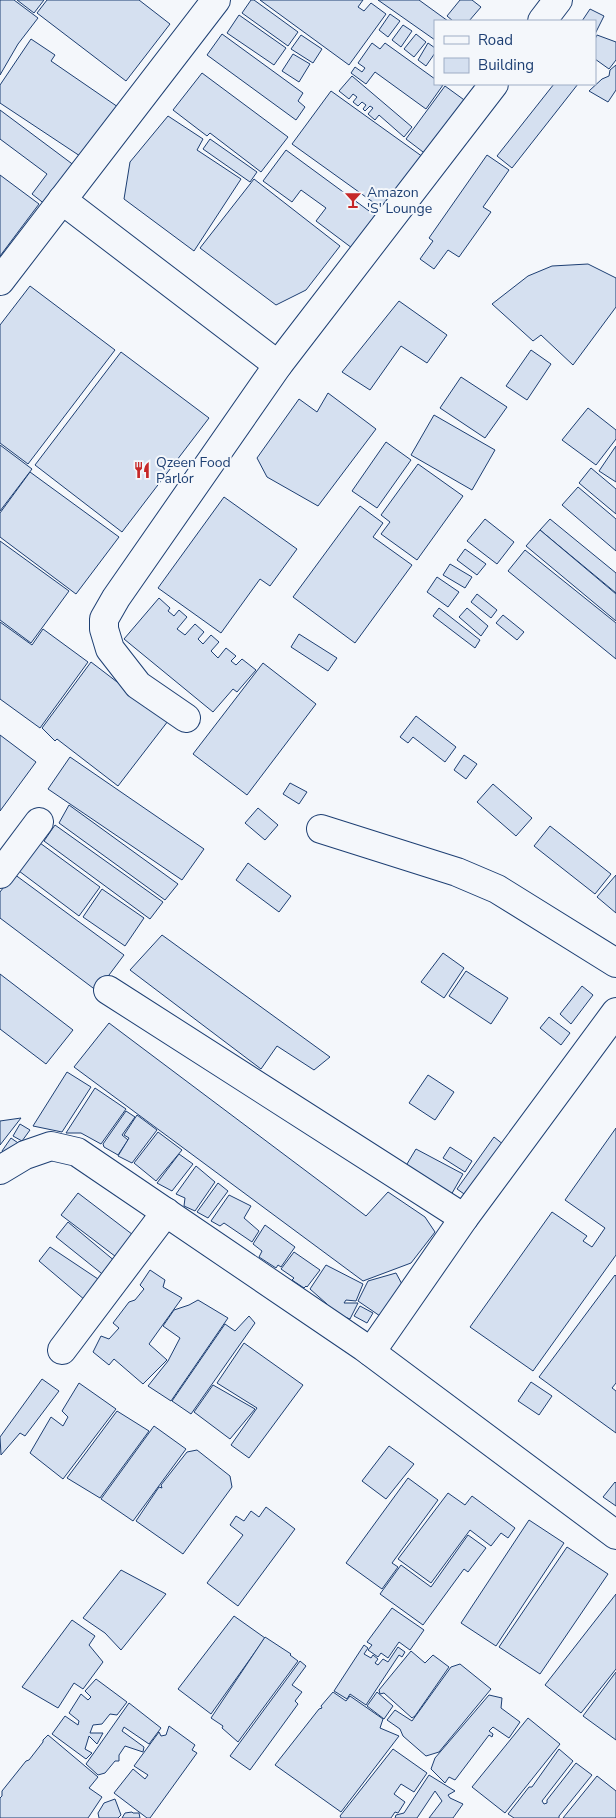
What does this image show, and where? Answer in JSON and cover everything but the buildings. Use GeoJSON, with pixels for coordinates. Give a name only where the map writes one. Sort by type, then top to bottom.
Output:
{"type":"FeatureCollection","features":[{"type":"Feature","properties":{"kind":"street"},"geometry":{"type":"LineString","coordinates":[[0,281],[216,0]]}},
{"type":"Feature","properties":{"kind":"street"},"geometry":{"type":"LineString","coordinates":[[543,20],[558,0]]}},
{"type":"Feature","properties":{"kind":"street"},"geometry":{"type":"LineString","coordinates":[[186,718],[138,685],[110,649],[104,629],[104,619],[116,598],[278,365],[493,85]]}},
{"type":"Feature","properties":{"kind":"street"},"geometry":{"type":"LineString","coordinates":[[62,200],[278,365]]}},
{"type":"Feature","properties":{"kind":"street"},"geometry":{"type":"LineString","coordinates":[[0,874],[39,822]]}},
{"type":"Feature","properties":{"kind":"street"},"geometry":{"type":"LineString","coordinates":[[321,830],[457,872],[497,889],[616,963]]}},
{"type":"Feature","properties":{"kind":"street"},"geometry":{"type":"LineString","coordinates":[[108,990],[464,1218]]}},
{"type":"Feature","properties":{"kind":"street"},"geometry":{"type":"LineString","coordinates":[[371,1352],[464,1218],[613,1023]]}},
{"type":"Feature","properties":{"kind":"street"},"geometry":{"type":"LineString","coordinates":[[0,1170],[25,1155],[51,1146],[77,1152],[371,1352],[616,1535]]}},
{"type":"Feature","properties":{"kind":"street"},"geometry":{"type":"LineString","coordinates":[[62,1350],[166,1212]]}},
{"type":"Feature","properties":{"kind":"place","name":"Amazon 'S' Lounge"},"geometry":{"type":"Point","coordinates":[353,200]}},
{"type":"Feature","properties":{"kind":"place","name":"Qzeen Food Parlor"},"geometry":{"type":"Point","coordinates":[142,470]}}]}
